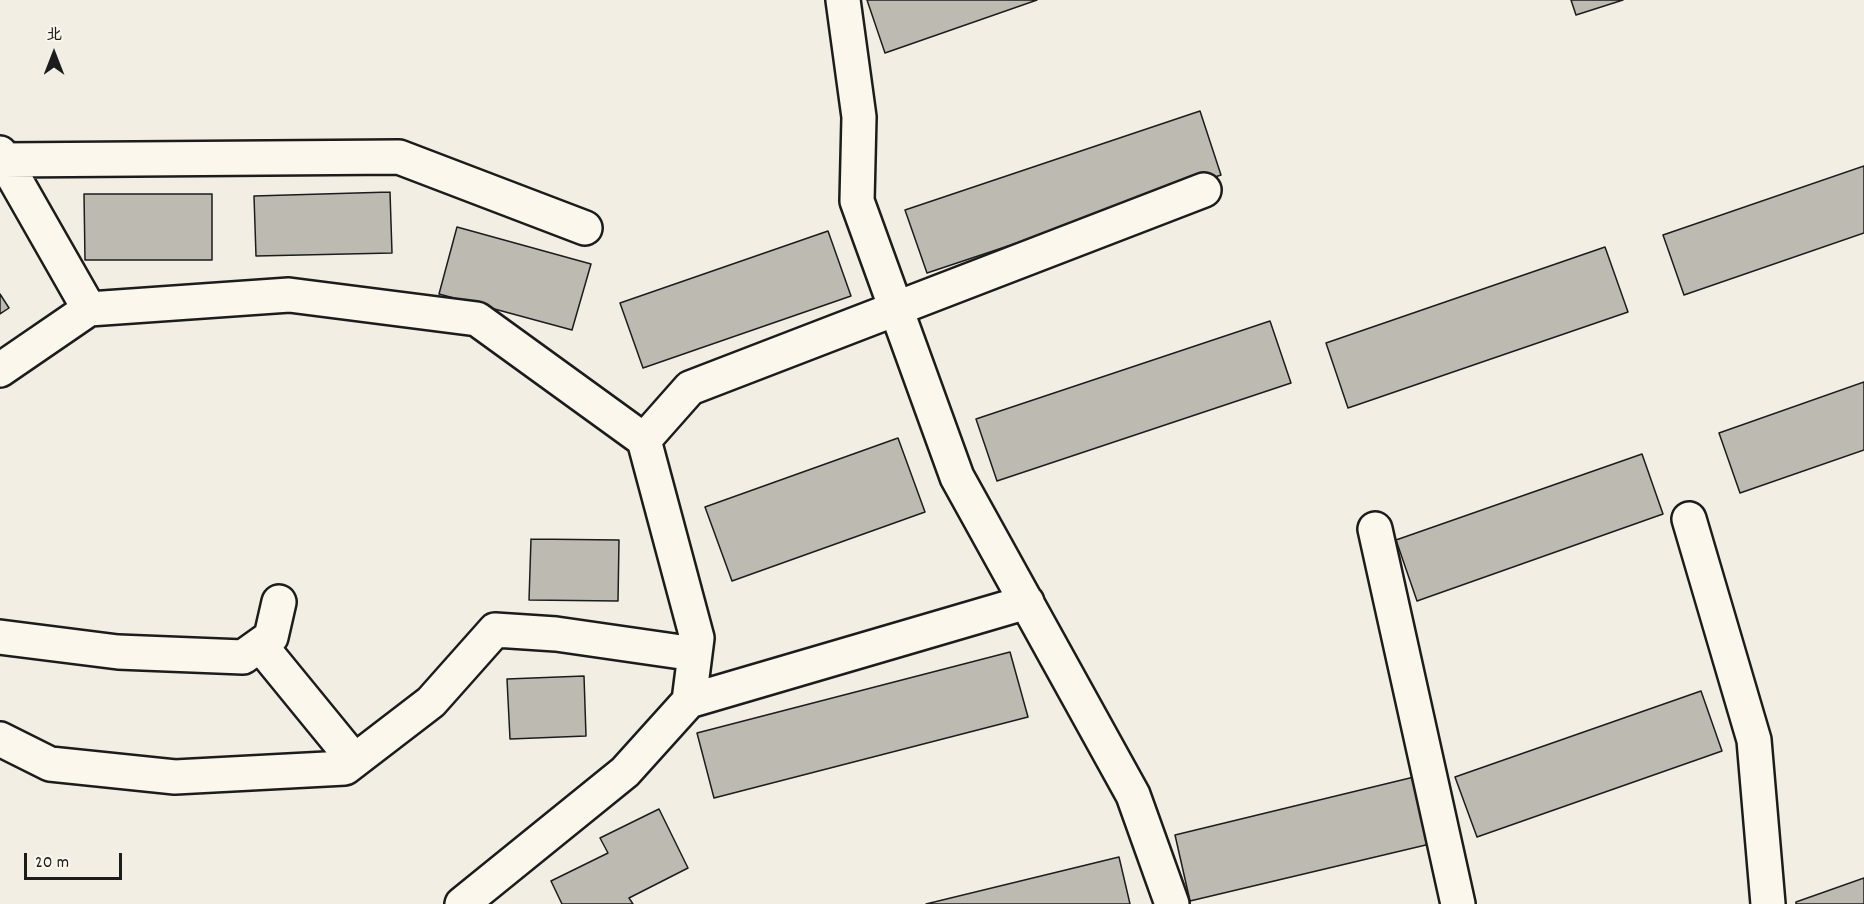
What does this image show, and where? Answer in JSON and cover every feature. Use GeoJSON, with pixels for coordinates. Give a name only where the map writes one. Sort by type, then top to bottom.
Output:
{"type":"FeatureCollection","features":[{"type":"Feature","properties":{"kind":"lane"},"geometry":{"type":"LineString","coordinates":[[843,0],[859,117],[857,201],[957,477],[1132,795],[1172,904]]}},
{"type":"Feature","properties":{"kind":"lane"},"geometry":{"type":"LineString","coordinates":[[89,309],[2,157],[399,157],[585,228]]}},
{"type":"Feature","properties":{"kind":"lane"},"geometry":{"type":"LineString","coordinates":[[644,440],[690,388],[1204,190]]}},
{"type":"Feature","properties":{"kind":"lane"},"geometry":{"type":"LineString","coordinates":[[0,370],[89,309],[289,295],[477,320],[644,440],[698,638],[689,701]]}},
{"type":"Feature","properties":{"kind":"lane"},"geometry":{"type":"LineString","coordinates":[[1689,519],[1754,740],[1768,904]]}},
{"type":"Feature","properties":{"kind":"lane"},"geometry":{"type":"LineString","coordinates":[[1375,529],[1458,904]]}},
{"type":"Feature","properties":{"kind":"lane"},"geometry":{"type":"LineString","coordinates":[[0,637],[118,652],[243,657],[272,637],[279,602]]}},
{"type":"Feature","properties":{"kind":"lane"},"geometry":{"type":"LineString","coordinates":[[462,904],[625,772],[689,701],[1027,602]]}},
{"type":"Feature","properties":{"kind":"lane"},"geometry":{"type":"LineString","coordinates":[[0,739],[50,765],[175,777],[345,768],[431,702],[495,630],[556,634],[696,654]]}},
{"type":"Feature","properties":{"kind":"lane"},"geometry":{"type":"LineString","coordinates":[[260,645],[354,760]]}},
{"type":"Feature","properties":{"kind":"building"},"geometry":{"type":"Polygon","coordinates":[[[867,0],[1037,0],[885,53],[867,0]]]}},
{"type":"Feature","properties":{"kind":"building"},"geometry":{"type":"Polygon","coordinates":[[[1571,0],[1623,0],[1576,15],[1571,0]]]}},
{"type":"Feature","properties":{"kind":"building"},"geometry":{"type":"Polygon","coordinates":[[[1200,111],[1221,175],[927,273],[905,210],[1200,111]]]}},
{"type":"Feature","properties":{"kind":"building"},"geometry":{"type":"Polygon","coordinates":[[[1864,166],[1864,233],[1684,295],[1663,235],[1864,166]]]}},
{"type":"Feature","properties":{"kind":"building"},"geometry":{"type":"Polygon","coordinates":[[[390,192],[392,253],[256,256],[254,196],[390,192]]]}},
{"type":"Feature","properties":{"kind":"building"},"geometry":{"type":"Polygon","coordinates":[[[84,194],[212,194],[212,260],[85,260],[84,194]]]}},
{"type":"Feature","properties":{"kind":"building"},"geometry":{"type":"Polygon","coordinates":[[[457,227],[591,264],[572,330],[439,294],[457,227]]]}},
{"type":"Feature","properties":{"kind":"building"},"geometry":{"type":"Polygon","coordinates":[[[828,231],[851,296],[643,368],[620,303],[828,231]]]}},
{"type":"Feature","properties":{"kind":"building"},"geometry":{"type":"Polygon","coordinates":[[[1605,247],[1628,312],[1348,408],[1326,343],[1605,247]]]}},
{"type":"Feature","properties":{"kind":"building"},"geometry":{"type":"Polygon","coordinates":[[[0,294],[9,308],[0,314],[0,294]]]}},
{"type":"Feature","properties":{"kind":"building"},"geometry":{"type":"Polygon","coordinates":[[[1270,321],[1291,383],[997,481],[976,419],[1270,321]]]}},
{"type":"Feature","properties":{"kind":"building"},"geometry":{"type":"Polygon","coordinates":[[[1864,382],[1864,450],[1740,493],[1719,433],[1864,382]]]}},
{"type":"Feature","properties":{"kind":"building"},"geometry":{"type":"Polygon","coordinates":[[[898,438],[925,512],[732,581],[705,507],[898,438]]]}},
{"type":"Feature","properties":{"kind":"building"},"geometry":{"type":"Polygon","coordinates":[[[1642,454],[1663,514],[1417,601],[1396,540],[1642,454]]]}},
{"type":"Feature","properties":{"kind":"building"},"geometry":{"type":"Polygon","coordinates":[[[531,539],[619,540],[618,601],[529,600],[531,539]]]}},
{"type":"Feature","properties":{"kind":"building"},"geometry":{"type":"Polygon","coordinates":[[[1010,652],[1028,717],[714,798],[697,733],[1010,652]]]}},
{"type":"Feature","properties":{"kind":"building"},"geometry":{"type":"Polygon","coordinates":[[[584,676],[586,736],[510,739],[507,679],[584,676]]]}},
{"type":"Feature","properties":{"kind":"building"},"geometry":{"type":"Polygon","coordinates":[[[1701,691],[1722,751],[1477,837],[1455,777],[1701,691]]]}},
{"type":"Feature","properties":{"kind":"building"},"geometry":{"type":"Polygon","coordinates":[[[1414,777],[1430,844],[1190,901],[1175,835],[1414,777]]]}},
{"type":"Feature","properties":{"kind":"building"},"geometry":{"type":"Polygon","coordinates":[[[659,809],[688,868],[629,898],[633,904],[562,904],[551,881],[608,853],[600,838],[659,809]]]}},
{"type":"Feature","properties":{"kind":"building"},"geometry":{"type":"Polygon","coordinates":[[[1119,857],[1130,904],[926,904],[1119,857]]]}},
{"type":"Feature","properties":{"kind":"building"},"geometry":{"type":"Polygon","coordinates":[[[1864,878],[1864,904],[1796,904],[1796,902],[1864,878]]]}}]}
